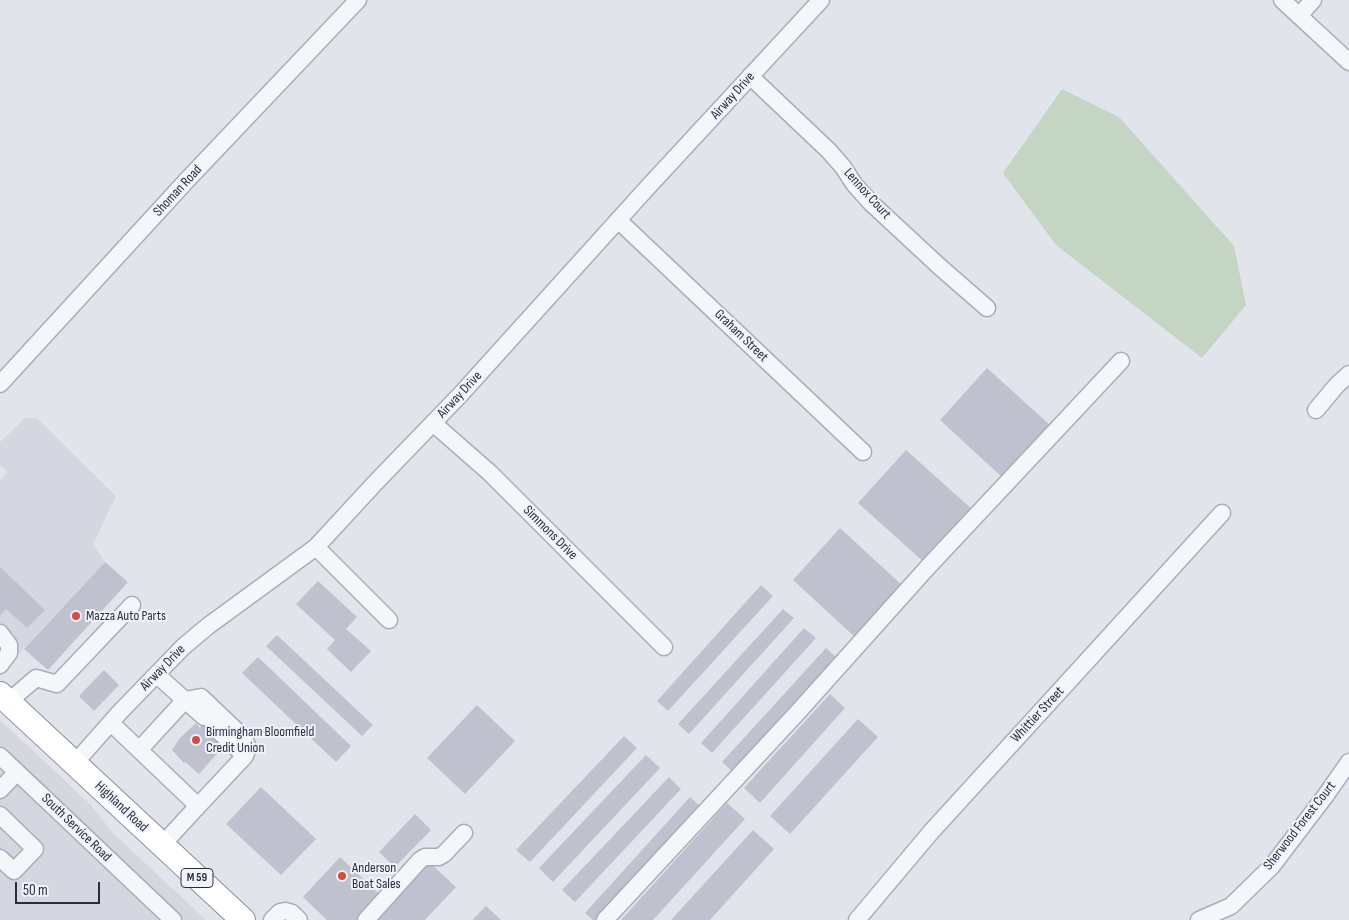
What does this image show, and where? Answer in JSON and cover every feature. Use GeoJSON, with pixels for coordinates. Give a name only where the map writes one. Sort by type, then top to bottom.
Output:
{"type":"FeatureCollection","features":[{"type":"Feature","properties":{"kind":"highway","name":"Highland Road"},"geometry":{"type":"LineString","coordinates":[[4,698],[243,920]]}},
{"type":"Feature","properties":{"kind":"street","name":"Shoman Road"},"geometry":{"type":"LineString","coordinates":[[0,384],[188,179],[358,0]]}},
{"type":"Feature","properties":{"kind":"street","name":"Airway Drive"},"geometry":{"type":"LineString","coordinates":[[74,764],[183,647],[208,626],[316,547],[492,360],[821,0]]}},
{"type":"Feature","properties":{"kind":"street"},"geometry":{"type":"LineString","coordinates":[[1313,0],[1292,6],[1349,62]]}},
{"type":"Feature","properties":{"kind":"street","name":"Lennox Court"},"geometry":{"type":"LineString","coordinates":[[750,76],[829,152],[871,203],[987,308]]}},
{"type":"Feature","properties":{"kind":"street","name":"Graham Street"},"geometry":{"type":"LineString","coordinates":[[618,220],[863,452]]}},
{"type":"Feature","properties":{"kind":"street"},"geometry":{"type":"LineString","coordinates":[[605,920],[798,712],[927,568],[1121,360]]}},
{"type":"Feature","properties":{"kind":"street"},"geometry":{"type":"LineString","coordinates":[[1316,410],[1349,374]]}},
{"type":"Feature","properties":{"kind":"street","name":"Simmons Drive"},"geometry":{"type":"LineString","coordinates":[[433,423],[490,473],[664,647]]}},
{"type":"Feature","properties":{"kind":"street","name":"Whittier Street"},"geometry":{"type":"LineString","coordinates":[[857,920],[944,818],[1222,513]]}},
{"type":"Feature","properties":{"kind":"street"},"geometry":{"type":"LineString","coordinates":[[316,547],[389,620]]}},
{"type":"Feature","properties":{"kind":"street"},"geometry":{"type":"LineString","coordinates":[[4,698],[36,678],[57,684],[132,604]]}},
{"type":"Feature","properties":{"kind":"street"},"geometry":{"type":"LineString","coordinates":[[0,633],[9,645],[9,653],[0,665]]}},
{"type":"Feature","properties":{"kind":"street"},"geometry":{"type":"LineString","coordinates":[[157,675],[245,756]]}},
{"type":"Feature","properties":{"kind":"street"},"geometry":{"type":"LineString","coordinates":[[139,750],[185,700],[201,697],[244,738],[248,748],[245,756],[162,845]]}},
{"type":"Feature","properties":{"kind":"street"},"geometry":{"type":"LineString","coordinates":[[111,723],[198,806]]}},
{"type":"Feature","properties":{"kind":"street","name":"South Service Road"},"geometry":{"type":"LineString","coordinates":[[0,756],[173,920]]}},
{"type":"Feature","properties":{"kind":"street","name":"Sherwood Forest Court"},"geometry":{"type":"LineString","coordinates":[[1198,920],[1231,906],[1272,866],[1349,762]]}},
{"type":"Feature","properties":{"kind":"street"},"geometry":{"type":"LineString","coordinates":[[0,790],[17,772]]}},
{"type":"Feature","properties":{"kind":"street"},"geometry":{"type":"LineString","coordinates":[[0,816],[35,848],[14,871],[0,858]]}},
{"type":"Feature","properties":{"kind":"street"},"geometry":{"type":"LineString","coordinates":[[366,920],[420,860],[439,857],[444,854],[464,833]]}},
{"type":"Feature","properties":{"kind":"street"},"geometry":{"type":"LineString","coordinates":[[272,920],[280,912],[285,911],[292,913],[299,920]]}},
{"type":"Feature","properties":{"kind":"shaded area"},"geometry":{"type":"Polygon","coordinates":[[[25,418],[37,418],[116,496],[93,544],[105,562],[6,667],[0,661],[0,481],[8,472],[0,465],[0,442],[25,418]]]}},
{"type":"Feature","properties":{"kind":"shaded area"},"geometry":{"type":"Polygon","coordinates":[[[0,720],[91,805],[113,833],[206,920],[0,920],[0,720]]]}},
{"type":"Feature","properties":{"kind":"green space"},"geometry":{"type":"Polygon","coordinates":[[[1062,89],[1119,117],[1234,246],[1246,305],[1202,358],[1056,245],[1003,173],[1062,89]]]}},
{"type":"Feature","properties":{"kind":"building"},"geometry":{"type":"Polygon","coordinates":[[[987,368],[1051,426],[1003,478],[940,420],[987,368]]]}},
{"type":"Feature","properties":{"kind":"building"},"geometry":{"type":"Polygon","coordinates":[[[906,450],[974,511],[926,564],[858,503],[906,450]]]}},
{"type":"Feature","properties":{"kind":"building"},"geometry":{"type":"Polygon","coordinates":[[[840,528],[904,587],[857,639],[793,580],[840,528]]]}},
{"type":"Feature","properties":{"kind":"building","name":"Mazza Auto Parts"},"geometry":{"type":"Polygon","coordinates":[[[105,562],[128,582],[48,670],[24,649],[105,562]]]}},
{"type":"Feature","properties":{"kind":"building"},"geometry":{"type":"Polygon","coordinates":[[[0,567],[45,610],[27,628],[6,609],[0,616],[0,567]]]}},
{"type":"Feature","properties":{"kind":"building"},"geometry":{"type":"Polygon","coordinates":[[[318,581],[357,617],[346,629],[371,651],[351,672],[327,649],[335,640],[296,604],[318,581]]]}},
{"type":"Feature","properties":{"kind":"building"},"geometry":{"type":"Polygon","coordinates":[[[761,585],[773,596],[668,711],[657,701],[761,585]]]}},
{"type":"Feature","properties":{"kind":"building"},"geometry":{"type":"Polygon","coordinates":[[[783,609],[794,618],[689,734],[678,724],[783,609]]]}},
{"type":"Feature","properties":{"kind":"building"},"geometry":{"type":"Polygon","coordinates":[[[804,628],[816,638],[712,753],[701,743],[804,628]]]}},
{"type":"Feature","properties":{"kind":"building"},"geometry":{"type":"Polygon","coordinates":[[[277,635],[373,725],[362,736],[266,646],[277,635]]]}},
{"type":"Feature","properties":{"kind":"building"},"geometry":{"type":"Polygon","coordinates":[[[826,648],[837,658],[734,773],[722,762],[826,648]]]}},
{"type":"Feature","properties":{"kind":"building"},"geometry":{"type":"Polygon","coordinates":[[[258,657],[351,746],[336,762],[242,673],[258,657]]]}},
{"type":"Feature","properties":{"kind":"building"},"geometry":{"type":"Polygon","coordinates":[[[104,670],[119,685],[94,711],[79,696],[104,670]]]}},
{"type":"Feature","properties":{"kind":"building"},"geometry":{"type":"Polygon","coordinates":[[[830,694],[845,708],[760,803],[744,788],[830,694]]]}},
{"type":"Feature","properties":{"kind":"building"},"geometry":{"type":"Polygon","coordinates":[[[477,705],[515,741],[465,794],[427,758],[477,705]]]}},
{"type":"Feature","properties":{"kind":"building","name":"Birmingham Bloomfield Credit Union"},"geometry":{"type":"Polygon","coordinates":[[[207,707],[217,715],[210,736],[222,748],[199,774],[184,763],[172,750],[180,738],[196,723],[200,728],[207,707]]]}},
{"type":"Feature","properties":{"kind":"building"},"geometry":{"type":"Polygon","coordinates":[[[858,719],[878,737],[790,834],[770,816],[858,719]]]}},
{"type":"Feature","properties":{"kind":"building"},"geometry":{"type":"Polygon","coordinates":[[[624,736],[637,748],[530,862],[516,850],[624,736]]]}},
{"type":"Feature","properties":{"kind":"building"},"geometry":{"type":"Polygon","coordinates":[[[646,755],[660,768],[553,882],[539,868],[646,755]]]}},
{"type":"Feature","properties":{"kind":"building"},"geometry":{"type":"Polygon","coordinates":[[[669,777],[681,789],[575,902],[562,890],[669,777]]]}},
{"type":"Feature","properties":{"kind":"building"},"geometry":{"type":"Polygon","coordinates":[[[261,787],[316,839],[281,875],[226,824],[261,787]]]}},
{"type":"Feature","properties":{"kind":"building"},"geometry":{"type":"Polygon","coordinates":[[[690,797],[701,807],[600,920],[593,920],[585,913],[690,797]]]}},
{"type":"Feature","properties":{"kind":"building"},"geometry":{"type":"Polygon","coordinates":[[[727,803],[745,819],[653,920],[621,920],[727,803]]]}},
{"type":"Feature","properties":{"kind":"building"},"geometry":{"type":"Polygon","coordinates":[[[415,814],[431,830],[395,867],[379,852],[415,814]]]}},
{"type":"Feature","properties":{"kind":"building"},"geometry":{"type":"Polygon","coordinates":[[[753,830],[774,849],[710,920],[671,920],[753,830]]]}},
{"type":"Feature","properties":{"kind":"building","name":"Anderson Boat Sales"},"geometry":{"type":"Polygon","coordinates":[[[340,857],[379,894],[357,920],[327,920],[303,897],[340,857]]]}},
{"type":"Feature","properties":{"kind":"building"},"geometry":{"type":"Polygon","coordinates":[[[430,863],[456,887],[425,920],[376,920],[430,863]]]}},
{"type":"Feature","properties":{"kind":"building"},"geometry":{"type":"Polygon","coordinates":[[[486,906],[501,920],[474,920],[486,906]]]}},
{"type":"Feature","properties":{"kind":"place","name":"Mazza Auto Parts"},"geometry":{"type":"Point","coordinates":[76,616]}},
{"type":"Feature","properties":{"kind":"place","name":"Birmingham Bloomfield Credit Union"},"geometry":{"type":"Point","coordinates":[196,740]}},
{"type":"Feature","properties":{"kind":"place","name":"Anderson Boat Sales"},"geometry":{"type":"Point","coordinates":[342,876]}}]}
